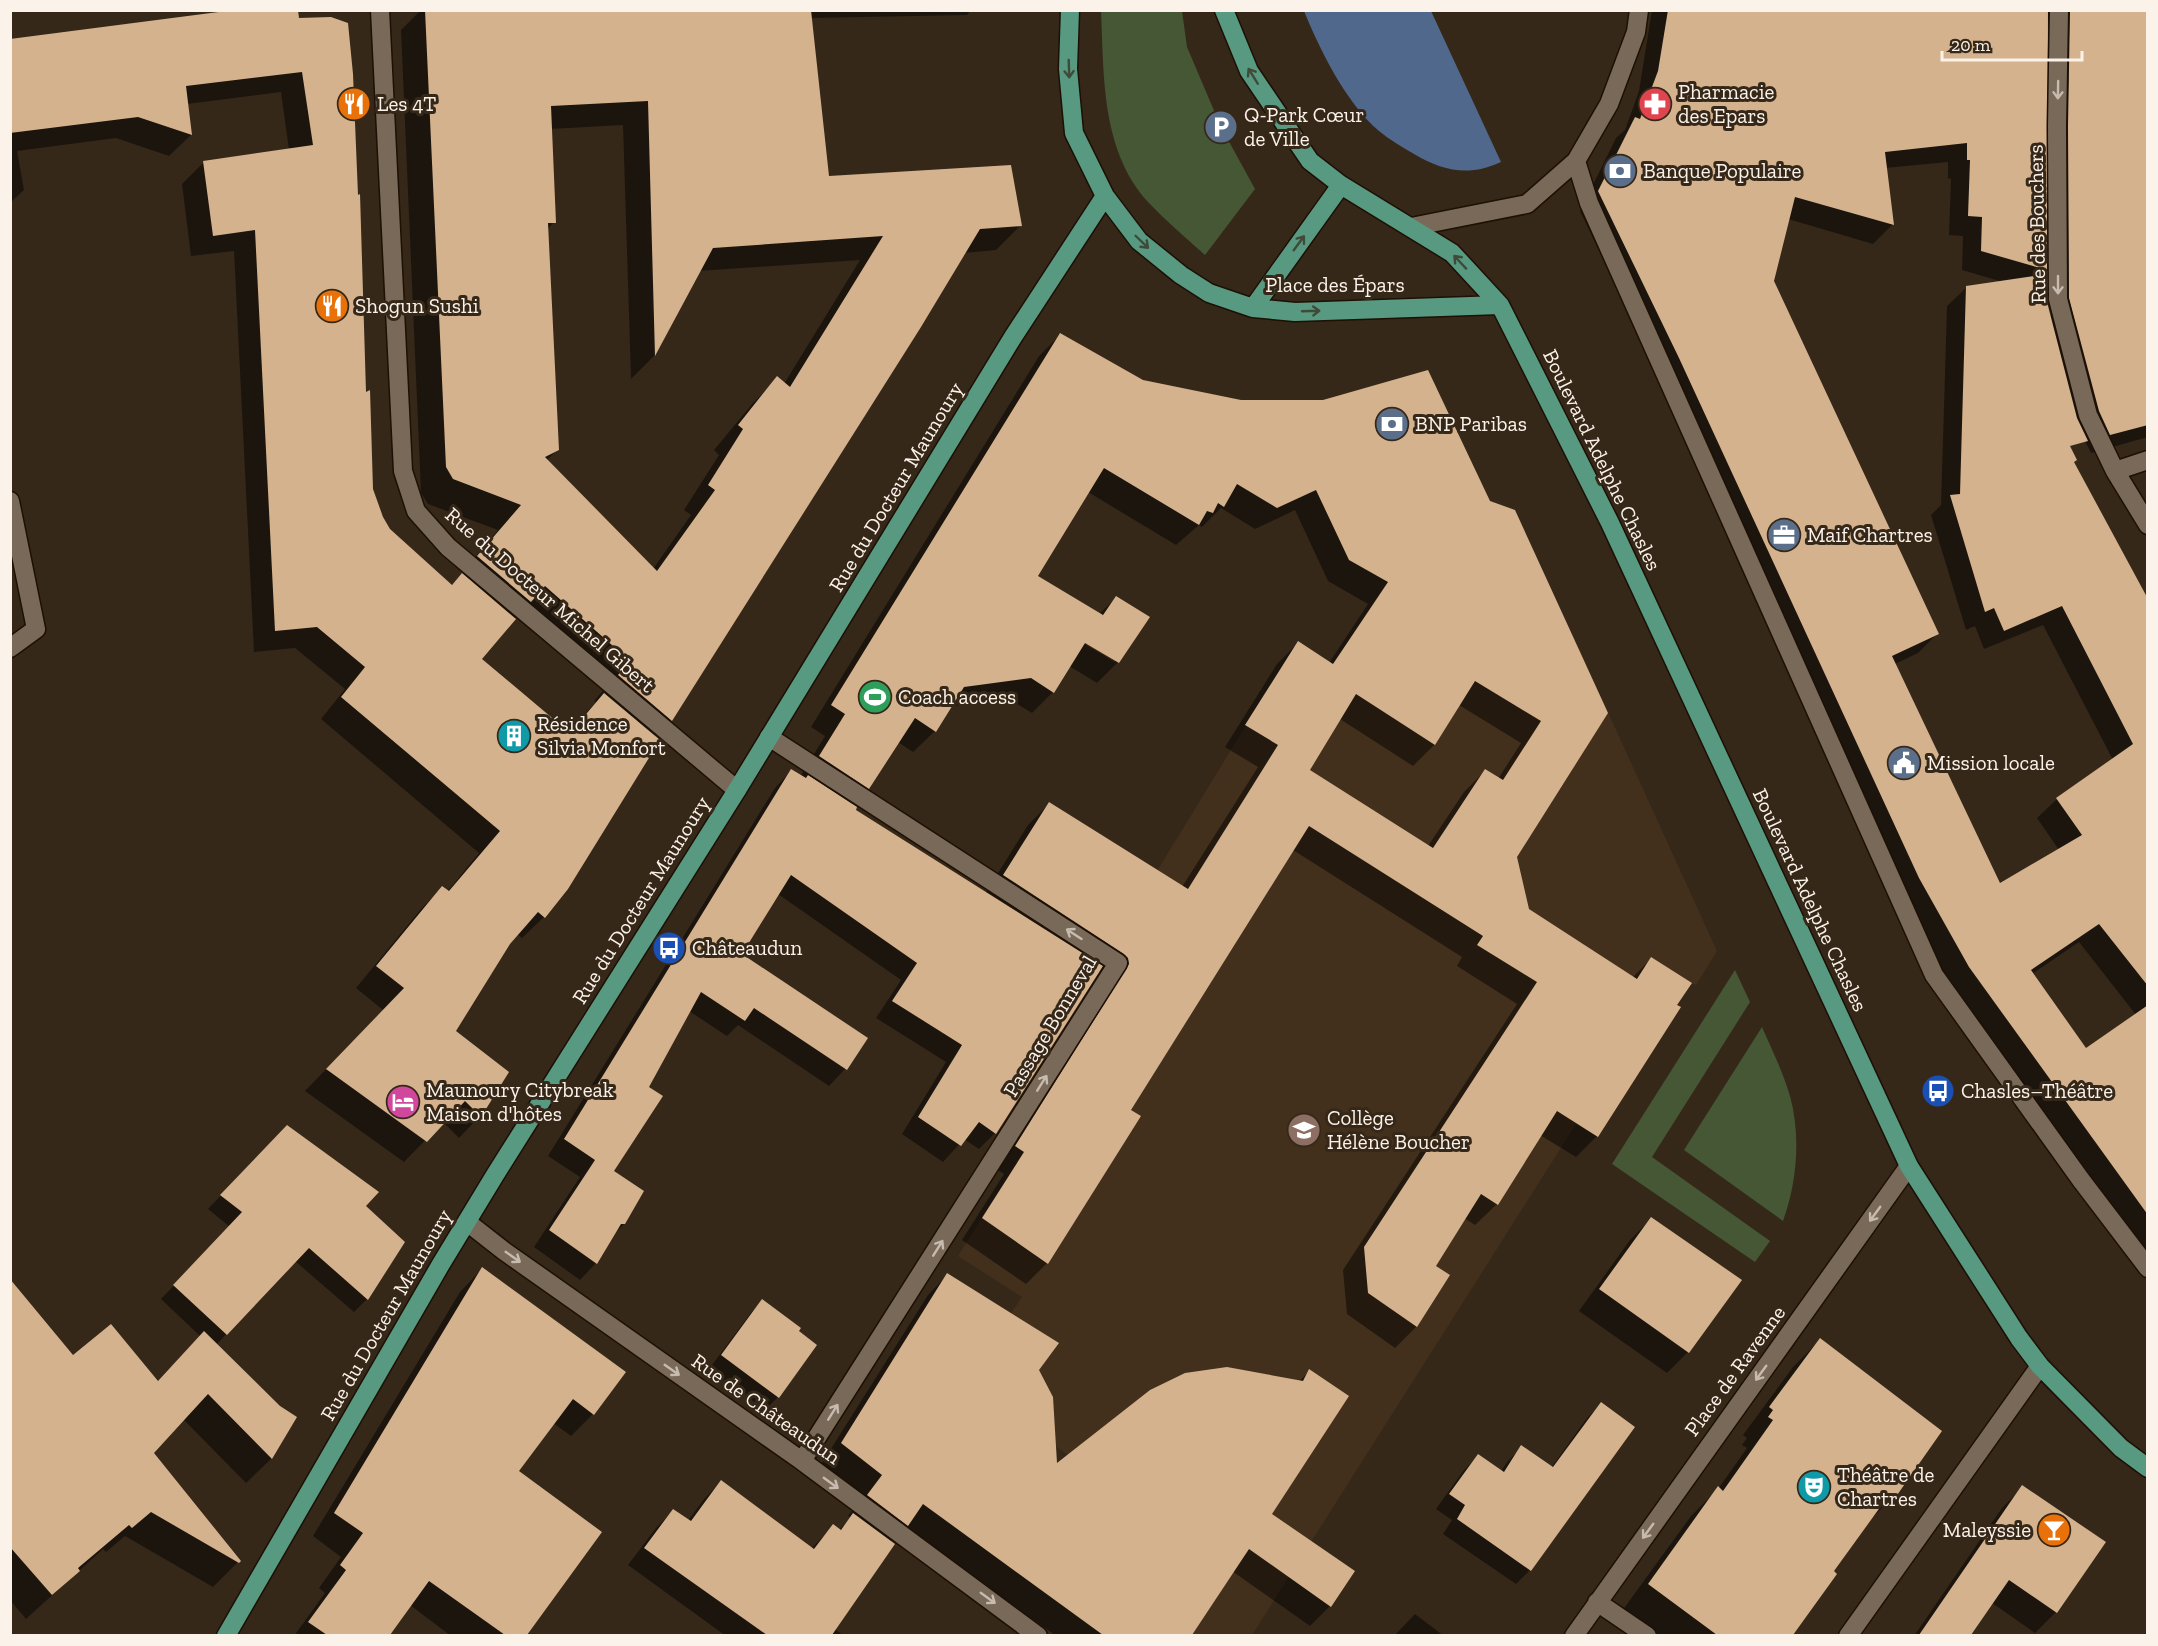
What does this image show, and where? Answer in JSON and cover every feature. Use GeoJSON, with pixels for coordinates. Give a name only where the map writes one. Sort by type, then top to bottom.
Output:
{"type":"FeatureCollection","features":[{"type":"Feature","properties":{"kind":"main road","name":"Place des Épars"},"geometry":{"type":"LineString","coordinates":[[1070,10],[1068,69],[1074,133],[1105,196],[1139,241],[1181,275],[1209,293],[1253,308],[1295,312],[1500,305]]}},
{"type":"Feature","properties":{"kind":"main road"},"geometry":{"type":"LineString","coordinates":[[1224,10],[1249,71],[1310,160],[1341,185],[1452,253],[1500,305]]}},
{"type":"Feature","properties":{"kind":"main road"},"geometry":{"type":"LineString","coordinates":[[1253,308],[1341,185]]}},
{"type":"Feature","properties":{"kind":"main road","name":"Rue du Docteur Maunoury"},"geometry":{"type":"LineString","coordinates":[[226,1635],[467,1222],[737,790],[1013,338],[1105,196]]}},
{"type":"Feature","properties":{"kind":"main road","name":"Boulevard Adelphe Chasles"},"geometry":{"type":"LineString","coordinates":[[1500,305],[1610,523],[1909,1166],[2040,1366],[2121,1448],[2148,1468]]}},
{"type":"Feature","properties":{"kind":"street","name":"Rue du Docteur Michel Gibert"},"geometry":{"type":"LineString","coordinates":[[380,10],[403,471],[416,511],[455,553],[737,790]]}},
{"type":"Feature","properties":{"kind":"street"},"geometry":{"type":"LineString","coordinates":[[1411,227],[1527,204],[1576,161],[1609,104],[1636,32],[1639,10]]}},
{"type":"Feature","properties":{"kind":"street","name":"Rue des Bouchers"},"geometry":{"type":"LineString","coordinates":[[2059,10],[2058,299],[2088,415],[2115,471],[2148,525]]}},
{"type":"Feature","properties":{"kind":"street"},"geometry":{"type":"LineString","coordinates":[[1576,161],[1589,203],[1934,975],[2081,1180],[2148,1268]]}},
{"type":"Feature","properties":{"kind":"street"},"geometry":{"type":"LineString","coordinates":[[2115,471],[2148,460]]}},
{"type":"Feature","properties":{"kind":"street"},"geometry":{"type":"LineString","coordinates":[[10,501],[36,628],[10,648]]}},
{"type":"Feature","properties":{"kind":"street","name":"Passage Bonneval"},"geometry":{"type":"LineString","coordinates":[[769,737],[1118,963],[802,1461]]}},
{"type":"Feature","properties":{"kind":"street","name":"Place de Ravenne"},"geometry":{"type":"LineString","coordinates":[[1574,1635],[1909,1166]]}},
{"type":"Feature","properties":{"kind":"street","name":"Rue de Châteaudun"},"geometry":{"type":"LineString","coordinates":[[467,1222],[504,1251],[802,1461],[1038,1635]]}},
{"type":"Feature","properties":{"kind":"street"},"geometry":{"type":"LineString","coordinates":[[1848,1635],[2040,1366]]}},
{"type":"Feature","properties":{"kind":"street"},"geometry":{"type":"LineString","coordinates":[[1597,1602],[1647,1635]]}},
{"type":"Feature","properties":{"kind":"shaded area","name":"Collège Hélène Boucher"},"geometry":{"type":"Polygon","coordinates":[[[1395,627],[1535,717],[1579,649],[1717,951],[1696,985],[1691,983],[1678,1005],[1681,1007],[1598,1137],[1576,1124],[1252,1635],[1103,1635],[1004,1563],[1076,1461],[967,1381],[1022,1297],[958,1256],[1147,954],[1118,935],[1256,709],[1362,683],[1395,627]]]}},
{"type":"Feature","properties":{"kind":"green space"},"geometry":{"type":"Polygon","coordinates":[[[1101,11],[1182,11],[1187,47],[1221,127],[1255,189],[1205,255],[1148,202],[1133,182],[1121,159],[1108,111],[1101,11]]]}},
{"type":"Feature","properties":{"kind":"green space"},"geometry":{"type":"Polygon","coordinates":[[[1735,970],[1750,1002],[1652,1157],[1770,1241],[1755,1262],[1612,1164],[1735,970]]]}},
{"type":"Feature","properties":{"kind":"green space"},"geometry":{"type":"Polygon","coordinates":[[[1762,1027],[1787,1087],[1796,1127],[1796,1159],[1792,1191],[1783,1221],[1684,1150],[1762,1027]]]}},
{"type":"Feature","properties":{"kind":"water"},"geometry":{"type":"Polygon","coordinates":[[[1304,11],[1431,11],[1501,162],[1467,171],[1446,168],[1425,160],[1383,134],[1367,119],[1345,91],[1326,59],[1304,11]]]}},
{"type":"Feature","properties":{"kind":"building"},"geometry":{"type":"Polygon","coordinates":[[[234,10],[298,10],[299,18],[331,17],[348,23],[353,74],[358,195],[360,194],[366,392],[370,390],[373,489],[390,529],[452,585],[462,573],[516,619],[482,659],[570,733],[604,693],[660,740],[568,889],[545,918],[538,912],[510,944],[456,1031],[509,1072],[481,1117],[465,1101],[427,1142],[326,1069],[404,988],[376,966],[442,886],[449,891],[500,831],[341,697],[365,667],[317,627],[275,631],[255,230],[213,236],[203,161],[313,145],[302,72],[186,86],[192,135],[138,117],[10,133],[10,39],[234,10]]]}},
{"type":"Feature","properties":{"kind":"building"},"geometry":{"type":"Polygon","coordinates":[[[425,10],[811,10],[829,176],[1011,165],[1022,226],[980,229],[921,327],[672,721],[618,675],[630,661],[545,586],[531,602],[477,556],[521,505],[453,479],[446,467],[425,10]],[[648,101],[551,106],[556,223],[548,223],[559,450],[545,457],[657,571],[715,490],[708,485],[743,429],[738,425],[777,376],[790,387],[883,236],[713,248],[655,356],[648,101]]]}},
{"type":"Feature","properties":{"kind":"building"},"geometry":{"type":"Polygon","coordinates":[[[1668,10],[2048,10],[2047,270],[1981,251],[1982,217],[1968,216],[1970,160],[1967,160],[1967,143],[1885,152],[1894,225],[1795,197],[1774,281],[1939,634],[1892,656],[2000,883],[2082,835],[2056,798],[2133,744],[2062,606],[2004,631],[1994,608],[1985,612],[1950,495],[1960,494],[1966,286],[2047,274],[2047,302],[2077,418],[2088,441],[2070,446],[2077,460],[2074,462],[2148,599],[2148,986],[2099,924],[2031,970],[2086,1048],[2148,1005],[2148,1215],[1969,967],[1919,878],[1679,358],[1598,191],[1635,117],[1640,119],[1658,71],[1668,10]]]}},
{"type":"Feature","properties":{"kind":"building"},"geometry":{"type":"Polygon","coordinates":[[[2070,10],[2148,10],[2148,425],[2110,435],[2099,411],[2069,298],[2070,10]]]}},
{"type":"Feature","properties":{"kind":"building"},"geometry":{"type":"Polygon","coordinates":[[[1060,333],[1143,380],[1241,400],[1323,400],[1428,370],[1490,501],[1515,510],[1608,713],[1517,857],[1529,909],[1637,979],[1651,957],[1692,983],[1677,1005],[1681,1007],[1598,1137],[1557,1111],[1498,1205],[1481,1194],[1436,1266],[1450,1275],[1417,1327],[1368,1293],[1364,1247],[1537,982],[1477,945],[1483,936],[1309,826],[1131,1110],[1141,1116],[1048,1264],[982,1218],[1024,1152],[1015,1146],[1129,964],[1124,954],[1003,875],[1049,802],[1188,889],[1278,745],[1245,725],[1298,641],[1333,664],[1388,582],[1349,560],[1316,490],[1277,508],[1237,484],[1224,507],[1218,503],[1213,513],[1207,511],[1199,525],[1104,468],[1038,576],[1103,615],[1099,621],[1116,596],[1150,617],[1119,663],[1085,643],[1054,693],[1031,678],[964,687],[936,732],[915,718],[869,789],[819,756],[845,714],[831,705],[1060,333]],[[1475,681],[1435,745],[1356,694],[1310,770],[1433,848],[1485,769],[1503,780],[1541,721],[1475,681]]]}},
{"type":"Feature","properties":{"kind":"building"},"geometry":{"type":"Polygon","coordinates":[[[791,769],[806,778],[808,775],[857,807],[856,810],[1103,966],[996,1134],[979,1122],[961,1146],[918,1117],[962,1045],[892,1001],[917,963],[791,875],[742,954],[868,1038],[847,1070],[754,1008],[745,1021],[701,992],[649,1087],[663,1096],[614,1171],[644,1191],[625,1224],[621,1224],[597,1264],[549,1230],[595,1160],[564,1139],[791,769]]]}},
{"type":"Feature","properties":{"kind":"building"},"geometry":{"type":"Polygon","coordinates":[[[287,1125],[379,1192],[366,1206],[405,1242],[368,1300],[309,1248],[227,1335],[173,1285],[242,1212],[220,1195],[287,1125]]]}},
{"type":"Feature","properties":{"kind":"building"},"geometry":{"type":"Polygon","coordinates":[[[1651,1217],[1742,1280],[1689,1353],[1599,1289],[1651,1217]]]}},
{"type":"Feature","properties":{"kind":"building"},"geometry":{"type":"Polygon","coordinates":[[[482,1267],[626,1372],[594,1415],[573,1399],[519,1471],[602,1532],[527,1635],[505,1635],[429,1581],[390,1635],[327,1635],[308,1622],[346,1570],[340,1565],[363,1533],[334,1513],[482,1267]]]}},
{"type":"Feature","properties":{"kind":"building"},"geometry":{"type":"Polygon","coordinates":[[[947,1273],[1059,1343],[1039,1370],[1053,1397],[1057,1463],[1150,1390],[1185,1373],[1227,1367],[1303,1381],[1309,1369],[1349,1396],[1272,1514],[1355,1571],[1331,1607],[1249,1549],[1192,1635],[1103,1635],[923,1504],[908,1526],[867,1495],[882,1475],[841,1443],[947,1273]]]}},
{"type":"Feature","properties":{"kind":"building"},"geometry":{"type":"Polygon","coordinates":[[[10,1279],[73,1355],[111,1324],[158,1381],[204,1331],[280,1406],[297,1417],[272,1459],[208,1394],[154,1453],[241,1561],[239,1563],[151,1512],[132,1528],[129,1525],[78,1568],[80,1571],[52,1595],[10,1547],[10,1279]]]}},
{"type":"Feature","properties":{"kind":"building"},"geometry":{"type":"Polygon","coordinates":[[[762,1299],[801,1328],[799,1331],[817,1345],[779,1398],[721,1355],[762,1299]]]}},
{"type":"Feature","properties":{"kind":"building","name":"Théâtre de Chartres"},"geometry":{"type":"Polygon","coordinates":[[[1820,1338],[1942,1431],[1895,1498],[1889,1495],[1834,1571],[1837,1574],[1793,1635],[1717,1635],[1648,1584],[1718,1486],[1723,1491],[1773,1420],[1768,1417],[1773,1410],[1769,1407],[1820,1338]]]}},
{"type":"Feature","properties":{"kind":"building"},"geometry":{"type":"Polygon","coordinates":[[[1601,1402],[1635,1427],[1531,1571],[1457,1519],[1465,1505],[1449,1494],[1478,1454],[1504,1472],[1521,1445],[1553,1467],[1601,1402]]]}},
{"type":"Feature","properties":{"kind":"building"},"geometry":{"type":"Polygon","coordinates":[[[721,1480],[814,1549],[833,1524],[841,1530],[853,1513],[895,1544],[832,1635],[767,1635],[644,1548],[673,1509],[691,1521],[721,1480]]]}},
{"type":"Feature","properties":{"kind":"building"},"geometry":{"type":"Polygon","coordinates":[[[2022,1485],[2106,1542],[2057,1613],[2009,1580],[1971,1635],[1919,1635],[2022,1485]]]}},
{"type":"Feature","properties":{"kind":"place","name":"Les 4T"},"geometry":{"type":"Point","coordinates":[354,104]}},
{"type":"Feature","properties":{"kind":"place","name":"Pharmacie des Epars"},"geometry":{"type":"Point","coordinates":[1655,104]}},
{"type":"Feature","properties":{"kind":"place","name":"Q-Park Cœur de Ville"},"geometry":{"type":"Point","coordinates":[1221,127]}},
{"type":"Feature","properties":{"kind":"place","name":"Banque Populaire"},"geometry":{"type":"Point","coordinates":[1620,171]}},
{"type":"Feature","properties":{"kind":"place","name":"Shogun Sushi"},"geometry":{"type":"Point","coordinates":[332,306]}},
{"type":"Feature","properties":{"kind":"place","name":"BNP Paribas"},"geometry":{"type":"Point","coordinates":[1392,424]}},
{"type":"Feature","properties":{"kind":"place","name":"Maif Chartres"},"geometry":{"type":"Point","coordinates":[1784,535]}},
{"type":"Feature","properties":{"kind":"place","name":"Coach access"},"geometry":{"type":"Point","coordinates":[875,697]}},
{"type":"Feature","properties":{"kind":"place","name":"Résidence Silvia Monfort"},"geometry":{"type":"Point","coordinates":[514,736]}},
{"type":"Feature","properties":{"kind":"place","name":"Mission locale"},"geometry":{"type":"Point","coordinates":[1904,763]}},
{"type":"Feature","properties":{"kind":"place","name":"Châteaudun"},"geometry":{"type":"Point","coordinates":[669,948]}},
{"type":"Feature","properties":{"kind":"place","name":"Chasles–Théâtre"},"geometry":{"type":"Point","coordinates":[1938,1091]}},
{"type":"Feature","properties":{"kind":"place","name":"Maunoury Citybreak Maison d'hôtes"},"geometry":{"type":"Point","coordinates":[403,1102]}},
{"type":"Feature","properties":{"kind":"place","name":"Collège Hélène Boucher"},"geometry":{"type":"Point","coordinates":[1304,1130]}},
{"type":"Feature","properties":{"kind":"place","name":"Théâtre de Chartres"},"geometry":{"type":"Point","coordinates":[1814,1487]}},
{"type":"Feature","properties":{"kind":"place","name":"Maleyssie"},"geometry":{"type":"Point","coordinates":[2054,1530]}}]}
